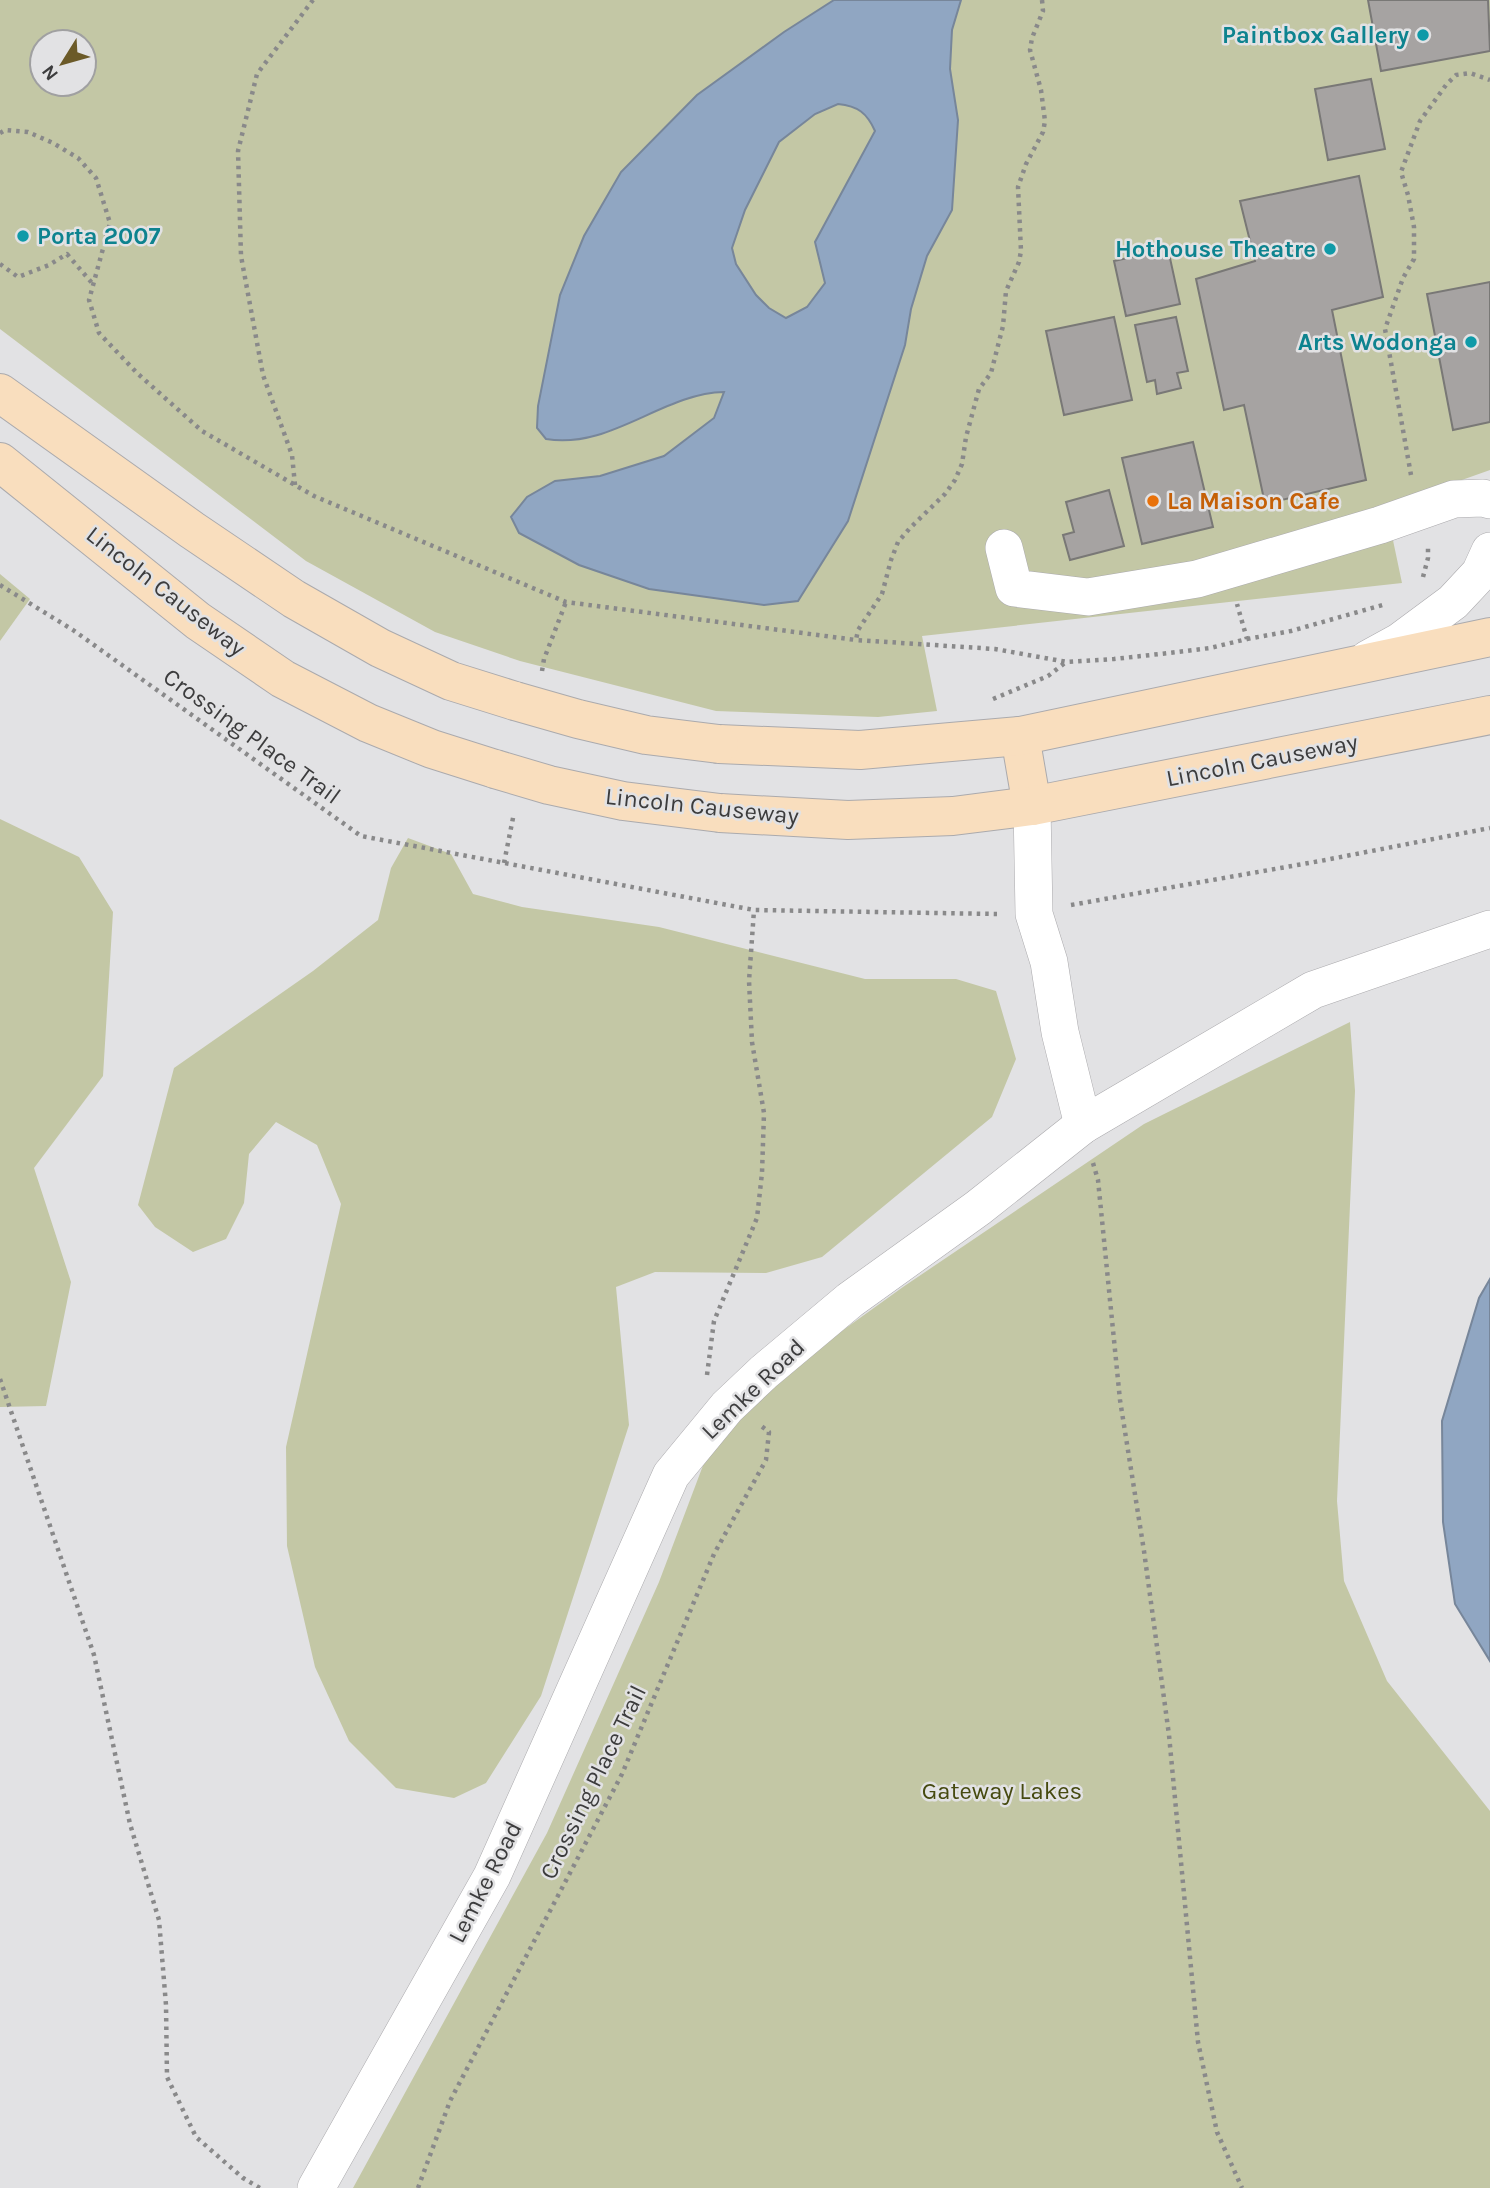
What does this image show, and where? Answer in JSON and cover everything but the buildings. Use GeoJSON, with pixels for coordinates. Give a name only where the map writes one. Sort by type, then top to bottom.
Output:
{"type":"FeatureCollection","features":[{"type":"Feature","properties":{"kind":"main road"},"geometry":{"type":"LineString","coordinates":[[0,393],[293,599],[380,648],[452,681],[578,719],[646,735],[719,744],[860,750],[1020,736],[1490,638]]}},
{"type":"Feature","properties":{"kind":"main road","name":"Lincoln Causeway"},"geometry":{"type":"LineString","coordinates":[[0,461],[198,621],[283,679],[368,723],[432,749],[549,785],[623,801],[720,813],[848,820],[953,816],[1032,806],[1490,715]]}},
{"type":"Feature","properties":{"kind":"main road"},"geometry":{"type":"LineString","coordinates":[[1020,736],[1032,806]]}},
{"type":"Feature","properties":{"kind":"street"},"geometry":{"type":"LineString","coordinates":[[1004,548],[1014,588],[1088,597],[1197,579],[1380,525],[1454,499],[1490,500]]}},
{"type":"Feature","properties":{"kind":"street"},"geometry":{"type":"LineString","coordinates":[[1355,666],[1399,642],[1453,601],[1480,573],[1490,551]]}},
{"type":"Feature","properties":{"kind":"street"},"geometry":{"type":"LineString","coordinates":[[1032,806],[1034,914],[1049,962],[1060,1032],[1083,1125],[1314,990],[1490,929]]}},
{"type":"Feature","properties":{"kind":"street","name":"Lemke Road"},"geometry":{"type":"LineString","coordinates":[[316,2188],[492,1876],[671,1475],[727,1407],[764,1372],[850,1300],[978,1208],[1083,1125]]}},
{"type":"Feature","properties":{"kind":"path"},"geometry":{"type":"LineString","coordinates":[[295,485],[292,455],[262,375],[241,256],[238,151],[257,74],[313,0]]}},
{"type":"Feature","properties":{"kind":"path"},"geometry":{"type":"LineString","coordinates":[[856,640],[858,630],[882,594],[898,542],[945,494],[955,480],[962,464],[979,389],[991,373],[1003,326],[1006,290],[1021,251],[1018,187],[1043,132],[1045,121],[1041,90],[1030,50],[1043,11],[1042,0]]}},
{"type":"Feature","properties":{"kind":"path"},"geometry":{"type":"LineString","coordinates":[[1420,582],[1425,575],[1428,558],[1427,540],[1418,511],[1385,329],[1403,278],[1414,259],[1414,227],[1401,172],[1420,121],[1446,85],[1457,75],[1469,72],[1490,80]]}},
{"type":"Feature","properties":{"kind":"path"},"geometry":{"type":"LineString","coordinates":[[0,133],[28,132],[53,143],[78,158],[96,178],[110,223],[89,300],[99,334],[202,431],[314,496],[566,602],[856,640],[995,649],[1067,662],[1210,648],[1291,631],[1399,599]]}},
{"type":"Feature","properties":{"kind":"path"},"geometry":{"type":"LineString","coordinates":[[0,264],[19,276],[49,265],[67,254],[93,284]]}},
{"type":"Feature","properties":{"kind":"path"},"geometry":{"type":"LineString","coordinates":[[1227,569],[1248,639]]}},
{"type":"Feature","properties":{"kind":"path","name":"Crossing Place Trail"},"geometry":{"type":"LineString","coordinates":[[0,585],[73,630],[361,836],[504,863]]}},
{"type":"Feature","properties":{"kind":"path"},"geometry":{"type":"LineString","coordinates":[[727,1407],[707,1375],[714,1321],[757,1217],[762,1173],[764,1114],[752,1042],[749,981],[754,911]]}},
{"type":"Feature","properties":{"kind":"path"},"geometry":{"type":"LineString","coordinates":[[1083,1125],[1098,1180],[1120,1400],[1169,1735],[1198,2042],[1217,2132],[1242,2188]]}},
{"type":"Feature","properties":{"kind":"path"},"geometry":{"type":"LineString","coordinates":[[0,1379],[94,1655],[130,1824],[159,1920],[166,2005],[167,2077],[196,2137],[243,2178],[260,2188]]}},
{"type":"Feature","properties":{"kind":"path","name":"Crossing Place Trail"},"geometry":{"type":"LineString","coordinates":[[418,2188],[450,2101],[621,1774],[714,1554],[766,1460],[769,1432],[741,1412],[727,1407]]}},
{"type":"Feature","properties":{"kind":"green space"},"geometry":{"type":"Polygon","coordinates":[[[0,0],[1490,0],[1490,470],[1386,507],[1402,583],[922,636],[937,711],[878,717],[716,711],[520,661],[435,632],[306,561],[0,329],[0,0]]]}},
{"type":"Feature","properties":{"kind":"green space"},"geometry":{"type":"Polygon","coordinates":[[[0,574],[30,599],[0,641],[0,574]]]}},
{"type":"Feature","properties":{"kind":"green space"},"geometry":{"type":"Polygon","coordinates":[[[0,819],[79,857],[113,912],[103,1076],[34,1168],[71,1282],[46,1406],[0,1407],[0,819]]]}},
{"type":"Feature","properties":{"kind":"green space"},"geometry":{"type":"Polygon","coordinates":[[[408,838],[451,854],[473,894],[522,907],[659,927],[865,979],[956,979],[996,991],[1016,1059],[992,1117],[822,1257],[766,1273],[655,1272],[616,1287],[629,1425],[541,1696],[486,1783],[454,1798],[396,1788],[349,1741],[315,1667],[287,1546],[286,1447],[341,1204],[317,1145],[276,1122],[249,1154],[244,1203],[226,1239],[193,1252],[155,1227],[138,1205],[174,1068],[313,971],[378,920],[391,868],[408,838]]]}},
{"type":"Feature","properties":{"kind":"green space","name":"Gateway Lakes"},"geometry":{"type":"Polygon","coordinates":[[[1350,1022],[1355,1091],[1337,1501],[1344,1581],[1387,1681],[1490,1811],[1490,2188],[353,2188],[547,1833],[659,1582],[710,1447],[757,1392],[903,1287],[1144,1124],[1350,1022]]]}},
{"type":"Feature","properties":{"kind":"water"},"geometry":{"type":"Polygon","coordinates":[[[834,0],[961,0],[952,30],[950,69],[958,120],[952,210],[927,256],[911,309],[905,345],[848,521],[798,601],[764,605],[649,589],[579,565],[519,533],[511,517],[527,497],[555,481],[600,476],[664,456],[714,418],[724,392],[679,401],[592,436],[570,440],[546,439],[537,428],[538,406],[560,295],[584,236],[621,172],[697,95],[784,32],[834,0]],[[838,104],[815,114],[779,142],[745,210],[732,248],[736,264],[756,295],[769,308],[786,318],[807,307],[825,283],[815,242],[875,131],[869,119],[861,112],[838,104]]]}},
{"type":"Feature","properties":{"kind":"water"},"geometry":{"type":"Polygon","coordinates":[[[1490,1279],[1490,1661],[1455,1604],[1443,1522],[1442,1421],[1479,1298],[1490,1279]]]}},
{"type":"Feature","properties":{"kind":"place","name":"Paintbox Gallery"},"geometry":{"type":"Point","coordinates":[1423,35]}},
{"type":"Feature","properties":{"kind":"place","name":"Porta 2007"},"geometry":{"type":"Point","coordinates":[23,236]}},
{"type":"Feature","properties":{"kind":"place","name":"Hothouse Theatre"},"geometry":{"type":"Point","coordinates":[1330,249]}},
{"type":"Feature","properties":{"kind":"place","name":"Arts Wodonga"},"geometry":{"type":"Point","coordinates":[1471,342]}},
{"type":"Feature","properties":{"kind":"place","name":"La Maison Cafe"},"geometry":{"type":"Point","coordinates":[1153,501]}}]}
